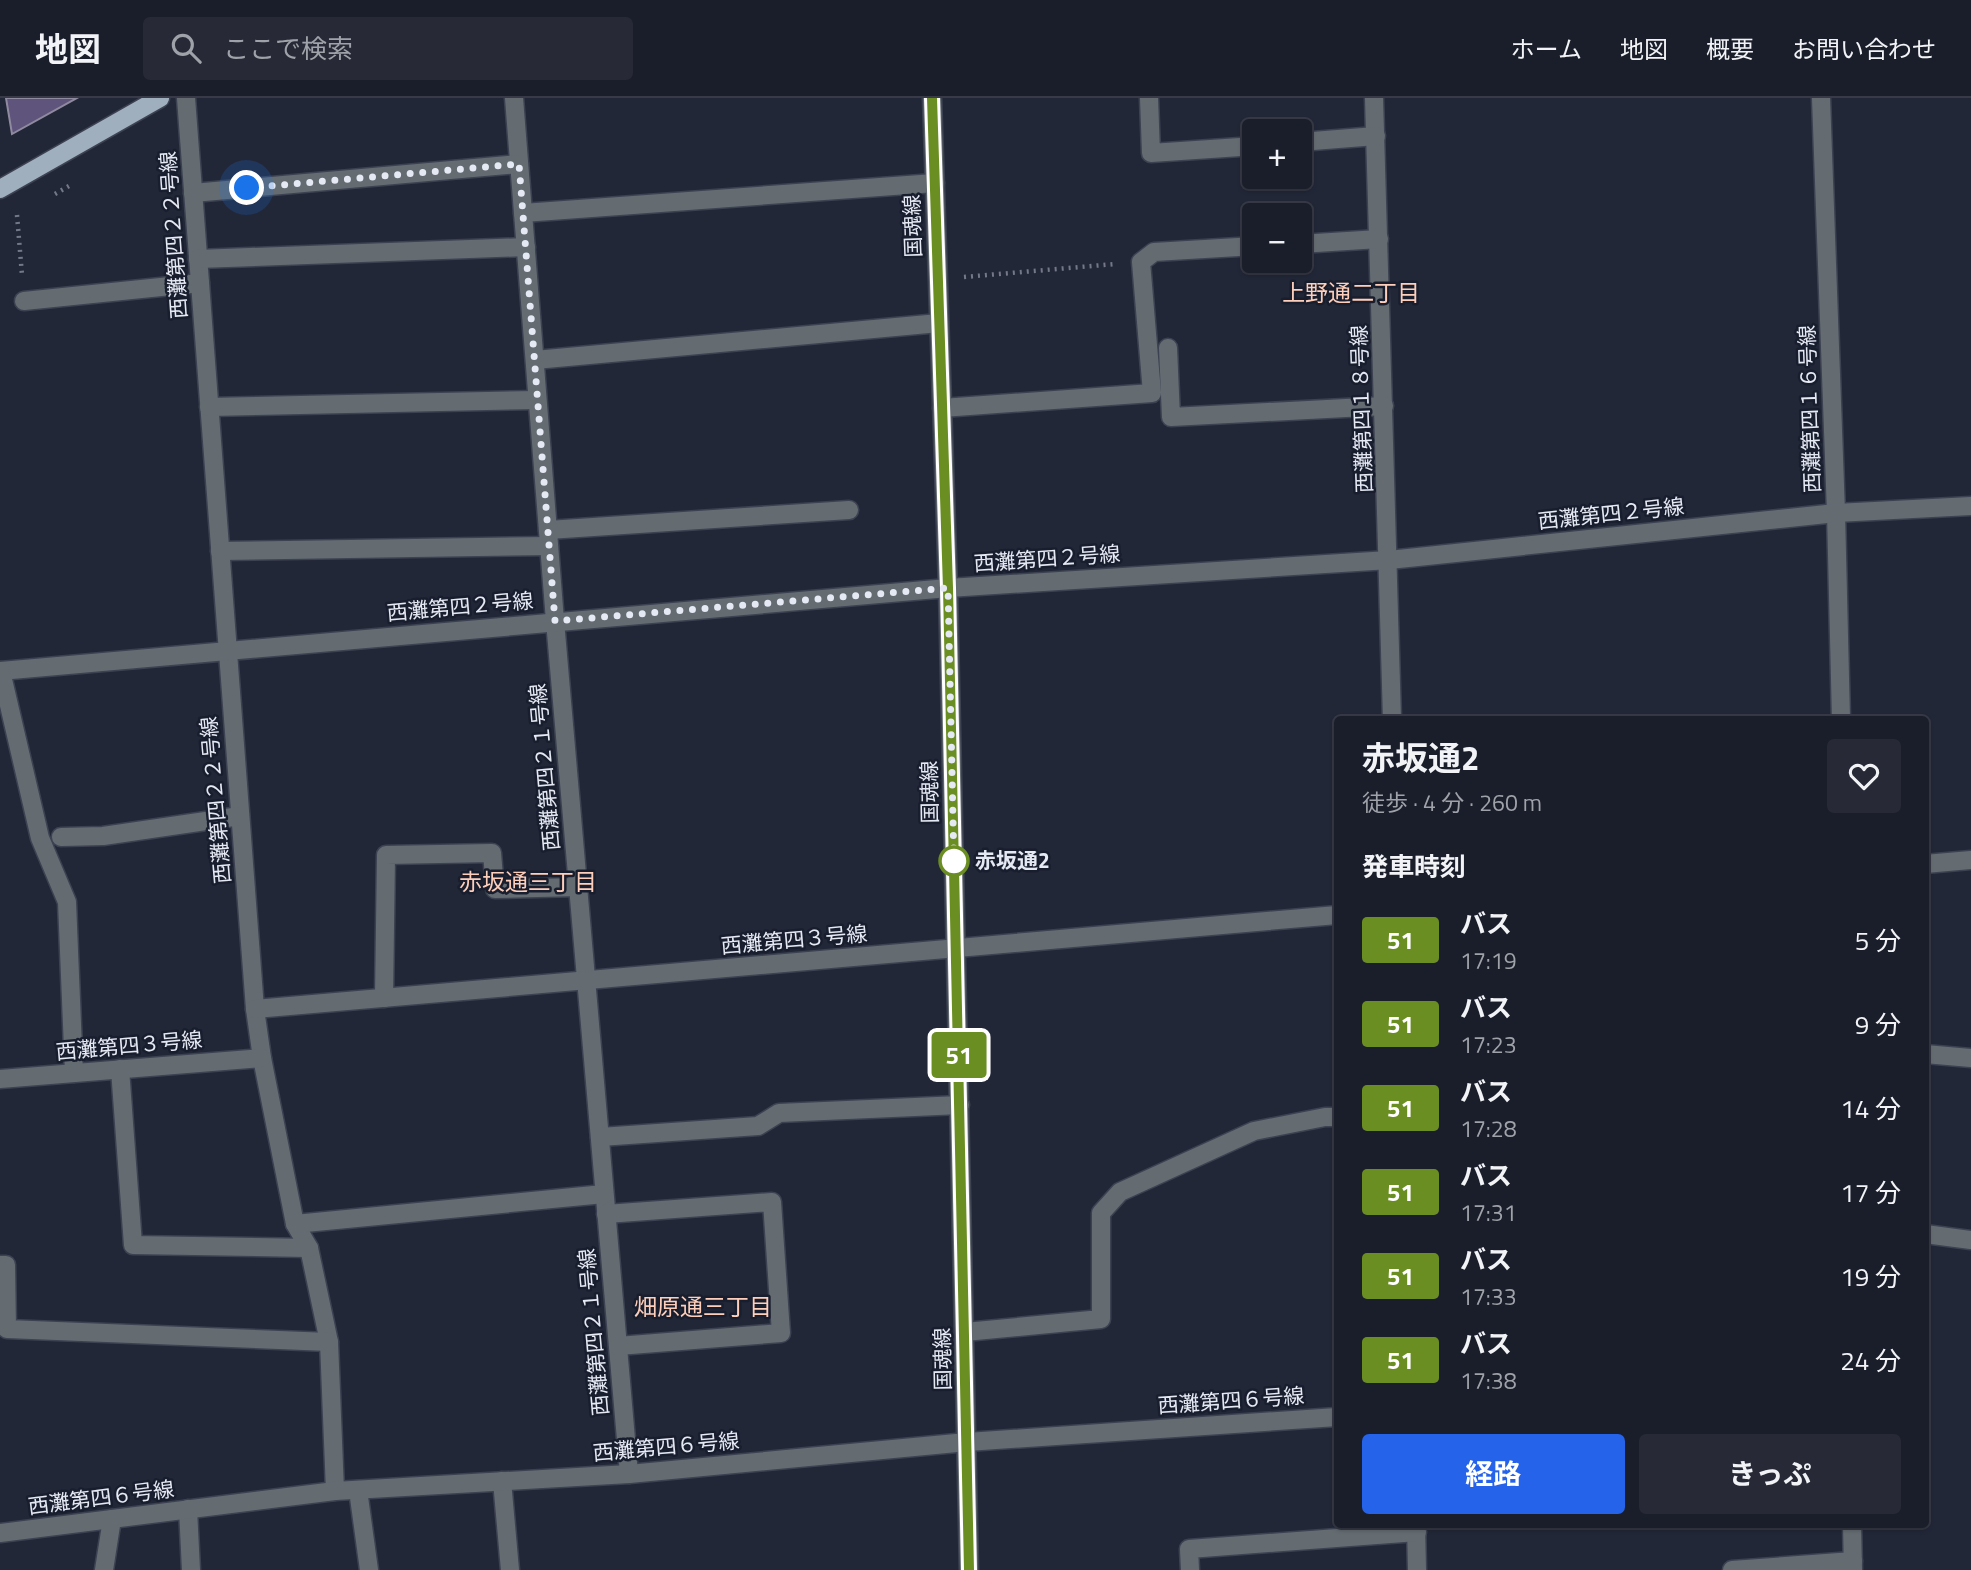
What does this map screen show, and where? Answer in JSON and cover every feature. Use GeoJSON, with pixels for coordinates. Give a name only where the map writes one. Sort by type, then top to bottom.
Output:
{"type":"FeatureCollection","features":[{"type":"Feature","properties":{"kind":"main road"},"geometry":{"type":"LineString","coordinates":[[0,189],[160,98]]}},
{"type":"Feature","properties":{"kind":"street","name":"西灘第四２２号線"},"geometry":{"type":"LineString","coordinates":[[186,98],[256,1009],[262,1058],[295,1224],[309,1248],[328,1342],[335,1491]]}},
{"type":"Feature","properties":{"kind":"street","name":"西灘第四２１号線"},"geometry":{"type":"LineString","coordinates":[[514,98],[548,538],[629,1474]]}},
{"type":"Feature","properties":{"kind":"street","name":"国魂線"},"geometry":{"type":"LineString","coordinates":[[932,98],[948,588],[969,1570]]}},
{"type":"Feature","properties":{"kind":"street"},"geometry":{"type":"LineString","coordinates":[[1149,98],[1151,153],[1242,147]]}},
{"type":"Feature","properties":{"kind":"street","name":"西灘第四１８号線"},"geometry":{"type":"LineString","coordinates":[[1374,98],[1392,716]]}},
{"type":"Feature","properties":{"kind":"street","name":"西灘第四１６号線"},"geometry":{"type":"LineString","coordinates":[[1821,98],[1841,716]]}},
{"type":"Feature","properties":{"kind":"street"},"geometry":{"type":"LineString","coordinates":[[1312,141],[1376,136]]}},
{"type":"Feature","properties":{"kind":"street"},"geometry":{"type":"LineString","coordinates":[[193,193],[519,164]]}},
{"type":"Feature","properties":{"kind":"street"},"geometry":{"type":"LineString","coordinates":[[523,213],[935,183]]}},
{"type":"Feature","properties":{"kind":"street"},"geometry":{"type":"LineString","coordinates":[[1312,243],[1379,239]]}},
{"type":"Feature","properties":{"kind":"street"},"geometry":{"type":"LineString","coordinates":[[198,259],[526,247]]}},
{"type":"Feature","properties":{"kind":"street"},"geometry":{"type":"LineString","coordinates":[[942,408],[1152,393],[1140,262],[1154,252],[1242,247]]}},
{"type":"Feature","properties":{"kind":"street"},"geometry":{"type":"LineString","coordinates":[[24,301],[200,283]]}},
{"type":"Feature","properties":{"kind":"street"},"geometry":{"type":"LineString","coordinates":[[535,360],[939,323]]}},
{"type":"Feature","properties":{"kind":"street"},"geometry":{"type":"LineString","coordinates":[[1168,348],[1171,417],[1384,407]]}},
{"type":"Feature","properties":{"kind":"street"},"geometry":{"type":"LineString","coordinates":[[209,407],[537,400]]}},
{"type":"Feature","properties":{"kind":"street","name":"西灘第四２号線"},"geometry":{"type":"LineString","coordinates":[[1,671],[948,588],[1389,560],[1836,513],[1971,506]]}},
{"type":"Feature","properties":{"kind":"street"},"geometry":{"type":"LineString","coordinates":[[219,551],[548,538],[849,510]]}},
{"type":"Feature","properties":{"kind":"street"},"geometry":{"type":"LineString","coordinates":[[1,671],[40,838],[67,902],[74,1073]]}},
{"type":"Feature","properties":{"kind":"street"},"geometry":{"type":"LineString","coordinates":[[61,837],[103,836],[240,816]]}},
{"type":"Feature","properties":{"kind":"street"},"geometry":{"type":"LineString","coordinates":[[384,998],[386,855],[492,853],[495,889],[578,887]]}},
{"type":"Feature","properties":{"kind":"street"},"geometry":{"type":"LineString","coordinates":[[1929,864],[1971,860]]}},
{"type":"Feature","properties":{"kind":"street","name":"西灘第四３号線"},"geometry":{"type":"LineString","coordinates":[[256,1009],[1334,915]]}},
{"type":"Feature","properties":{"kind":"street"},"geometry":{"type":"LineString","coordinates":[[1929,1054],[1971,1058]]}},
{"type":"Feature","properties":{"kind":"street","name":"西灘第四３号線"},"geometry":{"type":"LineString","coordinates":[[0,1079],[262,1058]]}},
{"type":"Feature","properties":{"kind":"street"},"geometry":{"type":"LineString","coordinates":[[120,1069],[133,1245],[309,1248]]}},
{"type":"Feature","properties":{"kind":"street"},"geometry":{"type":"LineString","coordinates":[[600,1137],[758,1126],[779,1112],[960,1105]]}},
{"type":"Feature","properties":{"kind":"street"},"geometry":{"type":"LineString","coordinates":[[965,1332],[1101,1319],[1101,1213],[1120,1192],[1254,1131],[1334,1118]]}},
{"type":"Feature","properties":{"kind":"street"},"geometry":{"type":"LineString","coordinates":[[295,1224],[604,1194]]}},
{"type":"Feature","properties":{"kind":"street"},"geometry":{"type":"LineString","coordinates":[[606,1214],[772,1202],[780,1333],[618,1346]]}},
{"type":"Feature","properties":{"kind":"street"},"geometry":{"type":"LineString","coordinates":[[1929,1235],[1971,1240]]}},
{"type":"Feature","properties":{"kind":"street"},"geometry":{"type":"LineString","coordinates":[[0,1265],[6,1265],[7,1329],[328,1342]]}},
{"type":"Feature","properties":{"kind":"street","name":"西灘第四６号線"},"geometry":{"type":"LineString","coordinates":[[0,1534],[335,1491],[629,1474],[967,1441],[1334,1417]]}},
{"type":"Feature","properties":{"kind":"street"},"geometry":{"type":"LineString","coordinates":[[502,1482],[510,1570]]}},
{"type":"Feature","properties":{"kind":"street"},"geometry":{"type":"LineString","coordinates":[[358,1490],[369,1570]]}},
{"type":"Feature","properties":{"kind":"street"},"geometry":{"type":"LineString","coordinates":[[188,1509],[191,1570]]}},
{"type":"Feature","properties":{"kind":"street"},"geometry":{"type":"LineString","coordinates":[[104,1570],[112,1519]]}},
{"type":"Feature","properties":{"kind":"street"},"geometry":{"type":"LineString","coordinates":[[1190,1570],[1189,1549],[1416,1528],[1417,1570]]}},
{"type":"Feature","properties":{"kind":"street"},"geometry":{"type":"LineString","coordinates":[[1732,1570],[1853,1565],[1852,1528]]}},
{"type":"Feature","properties":{"kind":"path"},"geometry":{"type":"LineString","coordinates":[[55,194],[69,186]]}},
{"type":"Feature","properties":{"kind":"path"},"geometry":{"type":"LineString","coordinates":[[17,215],[24,301]]}},
{"type":"Feature","properties":{"kind":"path"},"geometry":{"type":"LineString","coordinates":[[938,279],[1140,262]]}},
{"type":"Feature","properties":{"kind":"building"},"geometry":{"type":"Polygon","coordinates":[[[6,98],[77,98],[12,134],[6,98]]]}},
{"type":"Feature","properties":{"kind":"bus line","name":"51"},"geometry":{"type":"LineString","coordinates":[[932,98],[948,588],[969,1570]]}},
{"type":"Feature","properties":{"kind":"place","name":"赤坂通2"},"geometry":{"type":"Point","coordinates":[954,861]}},
{"type":"Feature","properties":{"kind":"district","name":"上野通二丁目"},"geometry":{"type":"Point","coordinates":[1351,293]}},
{"type":"Feature","properties":{"kind":"district","name":"赤坂通三丁目"},"geometry":{"type":"Point","coordinates":[528,882]}},
{"type":"Feature","properties":{"kind":"district","name":"畑原通三丁目"},"geometry":{"type":"Point","coordinates":[703,1307]}},
{"type":"Feature","properties":{"kind":"route"},"geometry":{"type":"LineString","coordinates":[[247,188],[519,164],[555,621],[948,588],[954,866],[954,861]]}}]}
